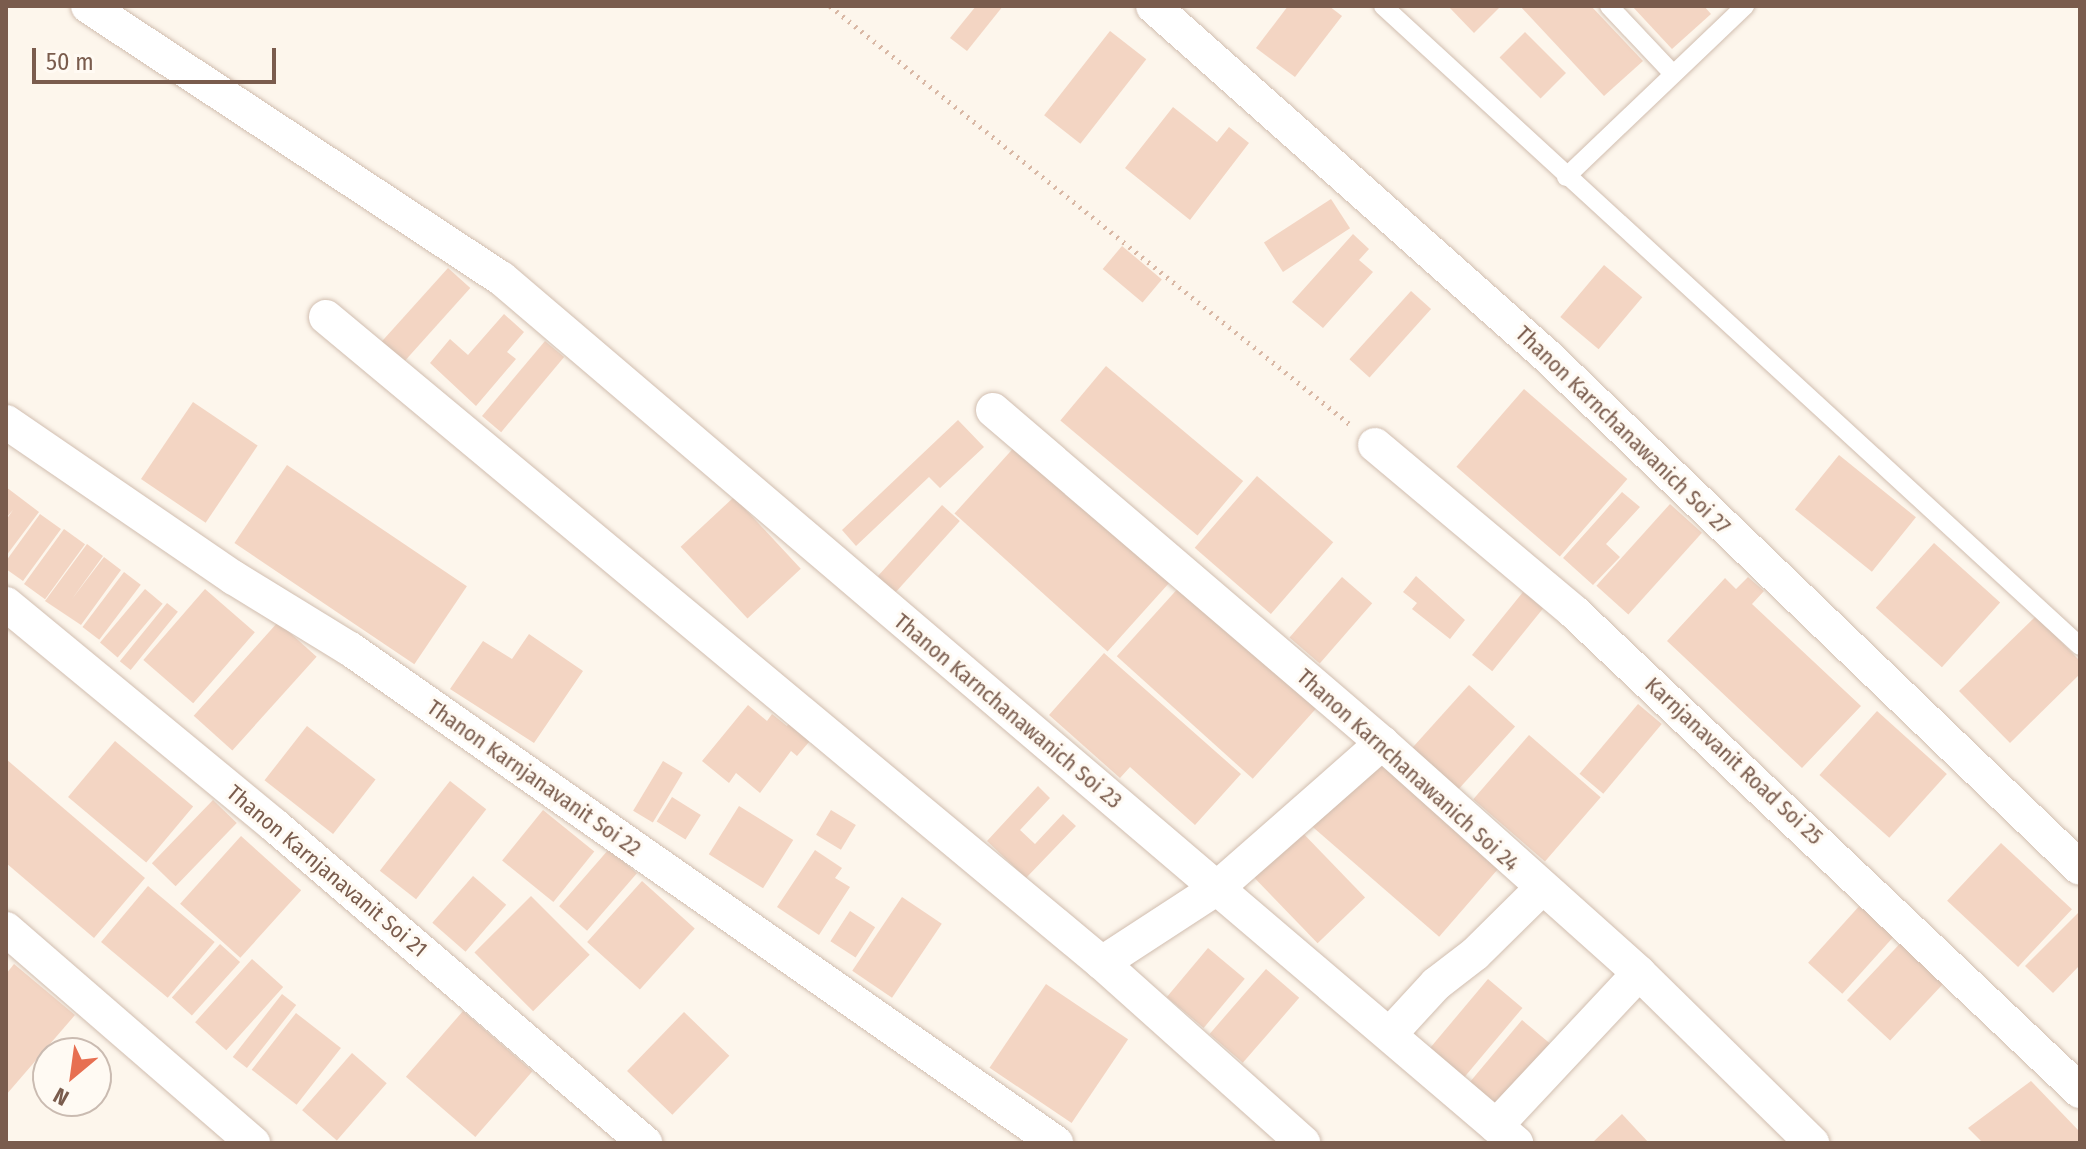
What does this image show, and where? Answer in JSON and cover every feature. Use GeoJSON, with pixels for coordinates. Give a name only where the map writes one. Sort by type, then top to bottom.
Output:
{"type":"FeatureCollection","features":[{"type":"Feature","properties":{"kind":"street","name":"Thanon Karnchanawanich Soi 23"},"geometry":{"type":"LineString","coordinates":[[88,6],[501,278],[1506,1135]]}},
{"type":"Feature","properties":{"kind":"street","name":"Thanon Karnchanawanich Soi 27"},"geometry":{"type":"LineString","coordinates":[[1153,6],[1546,355],[2080,868]]}},
{"type":"Feature","properties":{"kind":"street"},"geometry":{"type":"LineString","coordinates":[[326,317],[1102,963],[1303,1143]]}},
{"type":"Feature","properties":{"kind":"street","name":"Thanon Karnchanawanich Soi 24"},"geometry":{"type":"LineString","coordinates":[[993,410],[1382,743],[1541,889],[1639,973],[1812,1143]]}},
{"type":"Feature","properties":{"kind":"street","name":"Thanon Karnjanavanit Soi 22"},"geometry":{"type":"LineString","coordinates":[[6,422],[234,578],[350,649],[1056,1143]]}},
{"type":"Feature","properties":{"kind":"street","name":"Karnjanavanit Road Soi 25"},"geometry":{"type":"LineString","coordinates":[[1375,445],[1574,612],[2080,1091]]}},
{"type":"Feature","properties":{"kind":"street","name":"Thanon Karnjanavanit Soi 21"},"geometry":{"type":"LineString","coordinates":[[6,604],[274,825],[645,1143]]}},
{"type":"Feature","properties":{"kind":"street"},"geometry":{"type":"LineString","coordinates":[[1102,963],[1217,888],[1382,743]]}},
{"type":"Feature","properties":{"kind":"street"},"geometry":{"type":"LineString","coordinates":[[1390,1034],[1436,984],[1475,954],[1541,889]]}},
{"type":"Feature","properties":{"kind":"street"},"geometry":{"type":"LineString","coordinates":[[6,929],[253,1143]]}},
{"type":"Feature","properties":{"kind":"street"},"geometry":{"type":"LineString","coordinates":[[1506,1135],[1639,973]]}},
{"type":"Feature","properties":{"kind":"lane"},"geometry":{"type":"LineString","coordinates":[[1383,6],[2080,646]]}},
{"type":"Feature","properties":{"kind":"lane"},"geometry":{"type":"LineString","coordinates":[[1609,6],[1673,74]]}},
{"type":"Feature","properties":{"kind":"lane"},"geometry":{"type":"LineString","coordinates":[[1566,177],[1673,74],[1724,13],[1745,6]]}},
{"type":"Feature","properties":{"kind":"path"},"geometry":{"type":"LineString","coordinates":[[830,6],[1375,445]]}},
{"type":"Feature","properties":{"kind":"building"},"geometry":{"type":"Polygon","coordinates":[[[976,6],[1003,6],[967,51],[950,38],[976,6]]]}},
{"type":"Feature","properties":{"kind":"building"},"geometry":{"type":"Polygon","coordinates":[[[1288,6],[1329,6],[1342,16],[1295,77],[1256,48],[1288,6]]]}},
{"type":"Feature","properties":{"kind":"building"},"geometry":{"type":"Polygon","coordinates":[[[1448,6],[1498,6],[1500,7],[1474,33],[1448,6]]]}},
{"type":"Feature","properties":{"kind":"building"},"geometry":{"type":"Polygon","coordinates":[[[1520,6],[1591,6],[1643,61],[1604,96],[1520,6]]]}},
{"type":"Feature","properties":{"kind":"building"},"geometry":{"type":"Polygon","coordinates":[[[1632,6],[1704,6],[1711,14],[1672,49],[1632,6]]]}},
{"type":"Feature","properties":{"kind":"building"},"geometry":{"type":"Polygon","coordinates":[[[1110,31],[1146,59],[1080,144],[1044,115],[1110,31]]]}},
{"type":"Feature","properties":{"kind":"building"},"geometry":{"type":"Polygon","coordinates":[[[1525,32],[1566,73],[1541,98],[1500,57],[1525,32]]]}},
{"type":"Feature","properties":{"kind":"building"},"geometry":{"type":"Polygon","coordinates":[[[1173,107],[1217,142],[1229,127],[1249,143],[1190,220],[1125,168],[1173,107]]]}},
{"type":"Feature","properties":{"kind":"building"},"geometry":{"type":"Polygon","coordinates":[[[1331,199],[1350,228],[1283,272],[1264,243],[1331,199]]]}},
{"type":"Feature","properties":{"kind":"building"},"geometry":{"type":"Polygon","coordinates":[[[1353,234],[1369,249],[1359,260],[1373,272],[1323,328],[1292,302],[1353,234]]]}},
{"type":"Feature","properties":{"kind":"building"},"geometry":{"type":"Polygon","coordinates":[[[1122,246],[1162,279],[1143,302],[1103,269],[1122,246]]]}},
{"type":"Feature","properties":{"kind":"building"},"geometry":{"type":"Polygon","coordinates":[[[1604,265],[1642,297],[1599,349],[1560,317],[1604,265]]]}},
{"type":"Feature","properties":{"kind":"building"},"geometry":{"type":"Polygon","coordinates":[[[448,268],[470,288],[403,363],[380,343],[448,268]]]}},
{"type":"Feature","properties":{"kind":"building"},"geometry":{"type":"Polygon","coordinates":[[[1411,291],[1431,309],[1370,377],[1349,359],[1411,291]]]}},
{"type":"Feature","properties":{"kind":"building"},"geometry":{"type":"Polygon","coordinates":[[[504,314],[524,332],[507,352],[516,359],[476,406],[430,363],[450,339],[468,355],[504,314]]]}},
{"type":"Feature","properties":{"kind":"building"},"geometry":{"type":"Polygon","coordinates":[[[545,341],[564,357],[501,432],[482,416],[545,341]]]}},
{"type":"Feature","properties":{"kind":"building"},"geometry":{"type":"Polygon","coordinates":[[[1106,366],[1243,481],[1197,535],[1060,420],[1106,366]]]}},
{"type":"Feature","properties":{"kind":"building"},"geometry":{"type":"Polygon","coordinates":[[[1524,389],[1627,479],[1560,557],[1456,467],[1524,389]]]}},
{"type":"Feature","properties":{"kind":"building"},"geometry":{"type":"Polygon","coordinates":[[[193,402],[258,446],[206,523],[141,479],[193,402]]]}},
{"type":"Feature","properties":{"kind":"building"},"geometry":{"type":"Polygon","coordinates":[[[958,420],[984,447],[940,488],[929,477],[856,546],[842,530],[958,420]]]}},
{"type":"Feature","properties":{"kind":"building"},"geometry":{"type":"Polygon","coordinates":[[[1018,443],[1171,581],[1108,651],[954,514],[1018,443]]]}},
{"type":"Feature","properties":{"kind":"building"},"geometry":{"type":"Polygon","coordinates":[[[1839,455],[1916,517],[1872,572],[1795,509],[1839,455]]]}},
{"type":"Feature","properties":{"kind":"building"},"geometry":{"type":"Polygon","coordinates":[[[287,465],[467,586],[414,664],[234,543],[287,465]]]}},
{"type":"Feature","properties":{"kind":"building"},"geometry":{"type":"Polygon","coordinates":[[[1257,476],[1333,542],[1271,614],[1195,548],[1257,476]]]}},
{"type":"Feature","properties":{"kind":"building"},"geometry":{"type":"Polygon","coordinates":[[[6,487],[39,512],[6,556],[6,520],[13,510],[6,518],[6,487]]]}},
{"type":"Feature","properties":{"kind":"building"},"geometry":{"type":"Polygon","coordinates":[[[1622,492],[1640,507],[1606,544],[1620,557],[1593,585],[1563,558],[1622,492]]]}},
{"type":"Feature","properties":{"kind":"building"},"geometry":{"type":"Polygon","coordinates":[[[734,497],[801,569],[747,618],[681,547],[734,497]]]}},
{"type":"Feature","properties":{"kind":"building"},"geometry":{"type":"Polygon","coordinates":[[[1670,504],[1702,533],[1628,615],[1596,586],[1670,504]]]}},
{"type":"Feature","properties":{"kind":"building"},"geometry":{"type":"Polygon","coordinates":[[[942,505],[960,521],[893,595],[875,579],[942,505]]]}},
{"type":"Feature","properties":{"kind":"building"},"geometry":{"type":"Polygon","coordinates":[[[40,514],[61,529],[23,581],[6,569],[6,561],[40,514]]]}},
{"type":"Feature","properties":{"kind":"building"},"geometry":{"type":"Polygon","coordinates":[[[64,529],[85,544],[45,599],[24,584],[64,529]]]}},
{"type":"Feature","properties":{"kind":"building"},"geometry":{"type":"Polygon","coordinates":[[[1934,543],[2000,603],[1942,667],[1876,608],[1934,543]]]}},
{"type":"Feature","properties":{"kind":"building"},"geometry":{"type":"Polygon","coordinates":[[[87,544],[103,556],[72,599],[104,557],[121,570],[81,625],[45,601],[87,544]]]}},
{"type":"Feature","properties":{"kind":"building"},"geometry":{"type":"Polygon","coordinates":[[[124,572],[141,585],[99,640],[82,627],[124,572]]]}},
{"type":"Feature","properties":{"kind":"building"},"geometry":{"type":"Polygon","coordinates":[[[1416,576],[1465,620],[1450,639],[1412,609],[1417,603],[1403,592],[1416,576]]]}},
{"type":"Feature","properties":{"kind":"building"},"geometry":{"type":"Polygon","coordinates":[[[1342,577],[1372,603],[1320,664],[1290,637],[1342,577]]]}},
{"type":"Feature","properties":{"kind":"building"},"geometry":{"type":"Polygon","coordinates":[[[1748,577],[1764,591],[1752,604],[1861,706],[1802,768],[1667,641],[1725,578],[1736,589],[1748,577]]]}},
{"type":"Feature","properties":{"kind":"building"},"geometry":{"type":"Polygon","coordinates":[[[1181,585],[1317,707],[1253,779],[1117,656],[1181,585]]]}},
{"type":"Feature","properties":{"kind":"building"},"geometry":{"type":"Polygon","coordinates":[[[145,589],[163,604],[118,657],[100,643],[145,589]]]}},
{"type":"Feature","properties":{"kind":"building"},"geometry":{"type":"Polygon","coordinates":[[[205,589],[255,632],[193,703],[143,660],[205,589]]]}},
{"type":"Feature","properties":{"kind":"building"},"geometry":{"type":"Polygon","coordinates":[[[1523,592],[1543,608],[1492,671],[1472,655],[1523,592]]]}},
{"type":"Feature","properties":{"kind":"building"},"geometry":{"type":"Polygon","coordinates":[[[167,603],[178,612],[131,670],[120,661],[167,603]]]}},
{"type":"Feature","properties":{"kind":"building"},"geometry":{"type":"Polygon","coordinates":[[[2036,616],[2080,661],[2080,674],[2010,743],[1959,691],[2036,616]]]}},
{"type":"Feature","properties":{"kind":"building"},"geometry":{"type":"Polygon","coordinates":[[[278,622],[317,657],[232,750],[194,716],[278,622]]]}},
{"type":"Feature","properties":{"kind":"building"},"geometry":{"type":"Polygon","coordinates":[[[529,634],[583,671],[534,743],[450,689],[483,641],[512,659],[529,634]]]}},
{"type":"Feature","properties":{"kind":"building"},"geometry":{"type":"Polygon","coordinates":[[[1104,653],[1241,774],[1195,825],[1130,767],[1120,778],[1049,715],[1104,653]]]}},
{"type":"Feature","properties":{"kind":"building"},"geometry":{"type":"Polygon","coordinates":[[[1469,685],[1515,726],[1454,795],[1407,753],[1469,685]]]}},
{"type":"Feature","properties":{"kind":"building"},"geometry":{"type":"Polygon","coordinates":[[[1638,704],[1662,724],[1603,794],[1580,774],[1638,704]]]}},
{"type":"Feature","properties":{"kind":"building"},"geometry":{"type":"Polygon","coordinates":[[[748,705],[767,721],[772,714],[787,726],[794,718],[815,735],[797,756],[791,751],[760,793],[736,773],[729,783],[702,761],[748,705]]]}},
{"type":"Feature","properties":{"kind":"building"},"geometry":{"type":"Polygon","coordinates":[[[1877,711],[1947,774],[1889,838],[1819,775],[1877,711]]]}},
{"type":"Feature","properties":{"kind":"building"},"geometry":{"type":"Polygon","coordinates":[[[307,726],[376,780],[333,834],[265,780],[307,726]]]}},
{"type":"Feature","properties":{"kind":"building"},"geometry":{"type":"Polygon","coordinates":[[[1529,735],[1601,797],[1545,861],[1473,799],[1529,735]]]}},
{"type":"Feature","properties":{"kind":"building"},"geometry":{"type":"Polygon","coordinates":[[[115,741],[193,807],[146,862],[68,797],[115,741]]]}},
{"type":"Feature","properties":{"kind":"building"},"geometry":{"type":"Polygon","coordinates":[[[1371,753],[1501,866],[1439,937],[1309,824],[1371,753]]]}},
{"type":"Feature","properties":{"kind":"building"},"geometry":{"type":"Polygon","coordinates":[[[6,759],[145,878],[94,938],[6,863],[6,759]]]}},
{"type":"Feature","properties":{"kind":"building"},"geometry":{"type":"Polygon","coordinates":[[[663,761],[683,773],[653,823],[633,811],[663,761]]]}},
{"type":"Feature","properties":{"kind":"building"},"geometry":{"type":"Polygon","coordinates":[[[450,781],[486,809],[416,899],[380,871],[450,781]]]}},
{"type":"Feature","properties":{"kind":"building"},"geometry":{"type":"Polygon","coordinates":[[[1038,786],[1050,798],[1020,830],[1035,844],[1063,814],[1076,826],[1026,878],[987,841],[1038,786]]]}},
{"type":"Feature","properties":{"kind":"building"},"geometry":{"type":"Polygon","coordinates":[[[672,797],[701,815],[685,840],[657,822],[672,797]]]}},
{"type":"Feature","properties":{"kind":"building"},"geometry":{"type":"Polygon","coordinates":[[[213,800],[237,823],[176,886],[152,863],[213,800]]]}},
{"type":"Feature","properties":{"kind":"building"},"geometry":{"type":"Polygon","coordinates":[[[739,806],[793,840],[763,888],[709,854],[739,806]]]}},
{"type":"Feature","properties":{"kind":"building"},"geometry":{"type":"Polygon","coordinates":[[[543,810],[594,852],[553,902],[502,861],[543,810]]]}},
{"type":"Feature","properties":{"kind":"building"},"geometry":{"type":"Polygon","coordinates":[[[831,810],[856,825],[841,850],[816,835],[831,810]]]}},
{"type":"Feature","properties":{"kind":"building"},"geometry":{"type":"Polygon","coordinates":[[[1297,827],[1365,897],[1318,943],[1250,873],[1297,827]]]}},
{"type":"Feature","properties":{"kind":"building"},"geometry":{"type":"Polygon","coordinates":[[[241,836],[301,890],[240,958],[180,904],[241,836]]]}},
{"type":"Feature","properties":{"kind":"building"},"geometry":{"type":"Polygon","coordinates":[[[2001,843],[2072,909],[2018,967],[1947,901],[2001,843]]]}},
{"type":"Feature","properties":{"kind":"building"},"geometry":{"type":"Polygon","coordinates":[[[609,849],[637,873],[587,931],[559,906],[609,849]]]}},
{"type":"Feature","properties":{"kind":"building"},"geometry":{"type":"Polygon","coordinates":[[[815,850],[842,868],[835,878],[850,887],[819,935],[777,907],[815,850]]]}},
{"type":"Feature","properties":{"kind":"building"},"geometry":{"type":"Polygon","coordinates":[[[473,876],[506,905],[466,952],[432,923],[473,876]]]}},
{"type":"Feature","properties":{"kind":"building"},"geometry":{"type":"Polygon","coordinates":[[[642,881],[695,929],[640,989],[587,942],[642,881]]]}},
{"type":"Feature","properties":{"kind":"building"},"geometry":{"type":"Polygon","coordinates":[[[148,886],[215,942],[168,998],[101,942],[148,886]]]}},
{"type":"Feature","properties":{"kind":"building"},"geometry":{"type":"Polygon","coordinates":[[[1871,893],[1905,924],[1842,994],[1808,963],[1871,893]]]}},
{"type":"Feature","properties":{"kind":"building"},"geometry":{"type":"Polygon","coordinates":[[[531,896],[590,955],[533,1011],[474,953],[531,896]]]}},
{"type":"Feature","properties":{"kind":"building"},"geometry":{"type":"Polygon","coordinates":[[[902,897],[942,924],[892,998],[852,971],[902,897]]]}},
{"type":"Feature","properties":{"kind":"building"},"geometry":{"type":"Polygon","coordinates":[[[850,911],[875,927],[856,958],[830,941],[850,911]]]}},
{"type":"Feature","properties":{"kind":"building"},"geometry":{"type":"Polygon","coordinates":[[[2080,911],[2080,965],[2053,993],[2025,966],[2080,911]]]}},
{"type":"Feature","properties":{"kind":"building"},"geometry":{"type":"Polygon","coordinates":[[[1907,936],[1950,976],[1890,1041],[1847,1000],[1907,936]]]}},
{"type":"Feature","properties":{"kind":"building"},"geometry":{"type":"Polygon","coordinates":[[[220,944],[240,962],[192,1016],[172,998],[220,944]]]}},
{"type":"Feature","properties":{"kind":"building"},"geometry":{"type":"Polygon","coordinates":[[[1208,948],[1245,979],[1204,1028],[1167,997],[1208,948]]]}},
{"type":"Feature","properties":{"kind":"building"},"geometry":{"type":"Polygon","coordinates":[[[252,959],[283,987],[226,1050],[195,1022],[252,959]]]}},
{"type":"Feature","properties":{"kind":"building"},"geometry":{"type":"Polygon","coordinates":[[[14,964],[75,1015],[56,1037],[32,1037],[32,1065],[6,1095],[6,974],[14,964]]]}},
{"type":"Feature","properties":{"kind":"building"},"geometry":{"type":"Polygon","coordinates":[[[1266,969],[1299,998],[1243,1063],[1210,1034],[1266,969]]]}},
{"type":"Feature","properties":{"kind":"building"},"geometry":{"type":"Polygon","coordinates":[[[1488,979],[1522,1008],[1459,1083],[1425,1054],[1488,979]]]}},
{"type":"Feature","properties":{"kind":"building"},"geometry":{"type":"Polygon","coordinates":[[[1046,984],[1128,1039],[1072,1123],[990,1068],[1046,984]]]}},
{"type":"Feature","properties":{"kind":"building"},"geometry":{"type":"Polygon","coordinates":[[[282,994],[296,1005],[247,1068],[233,1057],[282,994]]]}},
{"type":"Feature","properties":{"kind":"building"},"geometry":{"type":"Polygon","coordinates":[[[463,1011],[532,1071],[475,1137],[406,1077],[463,1011]]]}},
{"type":"Feature","properties":{"kind":"building"},"geometry":{"type":"Polygon","coordinates":[[[684,1012],[729,1056],[672,1115],[627,1071],[684,1012]]]}},
{"type":"Feature","properties":{"kind":"building"},"geometry":{"type":"Polygon","coordinates":[[[296,1013],[341,1048],[297,1105],[252,1070],[296,1013]]]}},
{"type":"Feature","properties":{"kind":"building"},"geometry":{"type":"Polygon","coordinates":[[[1522,1020],[1554,1047],[1500,1111],[1468,1084],[1522,1020]]]}},
{"type":"Feature","properties":{"kind":"building"},"geometry":{"type":"Polygon","coordinates":[[[352,1053],[387,1083],[337,1141],[302,1110],[352,1053]]]}},
{"type":"Feature","properties":{"kind":"building"},"geometry":{"type":"Polygon","coordinates":[[[2031,1081],[2080,1132],[2080,1143],[1983,1143],[1968,1128],[2031,1081]]]}},
{"type":"Feature","properties":{"kind":"building"},"geometry":{"type":"Polygon","coordinates":[[[1622,1114],[1649,1143],[1592,1143],[1622,1114]]]}}]}
